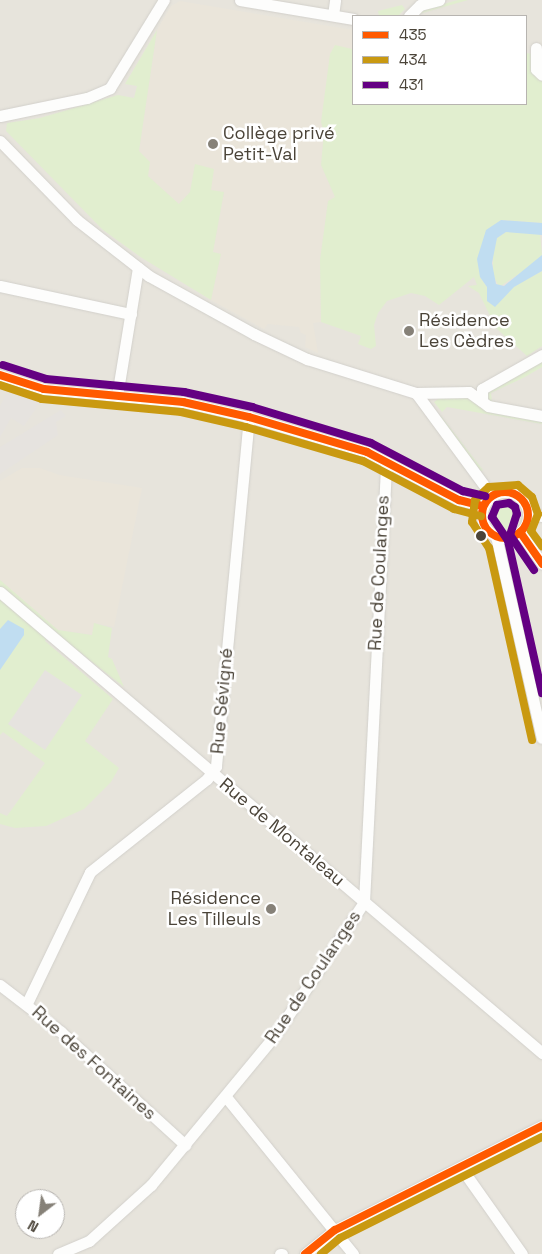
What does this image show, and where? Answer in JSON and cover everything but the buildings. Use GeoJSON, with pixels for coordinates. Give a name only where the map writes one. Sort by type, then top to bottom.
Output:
{"type":"FeatureCollection","features":[{"type":"Feature","properties":{"kind":"street"},"geometry":{"type":"LineString","coordinates":[[0,116],[87,98],[110,88],[164,0]]}},
{"type":"Feature","properties":{"kind":"street"},"geometry":{"type":"LineString","coordinates":[[240,0],[352,19]]}},
{"type":"Feature","properties":{"kind":"street"},"geometry":{"type":"LineString","coordinates":[[333,15],[335,0]]}},
{"type":"Feature","properties":{"kind":"street"},"geometry":{"type":"LineString","coordinates":[[410,15],[420,5],[439,0]]}},
{"type":"Feature","properties":{"kind":"street"},"geometry":{"type":"LineString","coordinates":[[534,48],[536,69],[542,75]]}},
{"type":"Feature","properties":{"kind":"street"},"geometry":{"type":"LineString","coordinates":[[0,141],[77,220],[138,268],[208,310],[307,358],[416,393],[469,392],[488,406],[542,416]]}},
{"type":"Feature","properties":{"kind":"street"},"geometry":{"type":"LineString","coordinates":[[117,396],[138,268]]}},
{"type":"Feature","properties":{"kind":"street"},"geometry":{"type":"LineString","coordinates":[[0,286],[131,314]]}},
{"type":"Feature","properties":{"kind":"street"},"geometry":{"type":"LineString","coordinates":[[482,401],[482,389],[542,356]]}},
{"type":"Feature","properties":{"kind":"street"},"geometry":{"type":"LineString","coordinates":[[0,375],[44,389],[184,402],[248,417],[351,447],[459,500],[484,506]]}},
{"type":"Feature","properties":{"kind":"street"},"geometry":{"type":"LineString","coordinates":[[416,393],[492,496]]}},
{"type":"Feature","properties":{"kind":"street","name":"Rue Sévigné"},"geometry":{"type":"LineString","coordinates":[[27,1003],[90,872],[212,772],[216,766],[248,417]]}},
{"type":"Feature","properties":{"kind":"street","name":"Rue de Coulanges"},"geometry":{"type":"LineString","coordinates":[[58,1254],[90,1241],[151,1185],[226,1097],[275,1035],[364,902],[386,463]]}},
{"type":"Feature","properties":{"kind":"street"},"geometry":{"type":"LineString","coordinates":[[528,514],[518,496],[505,492],[492,496],[484,506],[482,520],[496,536],[542,738]]}},
{"type":"Feature","properties":{"kind":"street"},"geometry":{"type":"LineString","coordinates":[[528,514],[542,516]]}},
{"type":"Feature","properties":{"kind":"street"},"geometry":{"type":"LineString","coordinates":[[496,536],[508,538],[520,532],[528,514]]}},
{"type":"Feature","properties":{"kind":"street"},"geometry":{"type":"LineString","coordinates":[[520,532],[542,564]]}},
{"type":"Feature","properties":{"kind":"street","name":"Rue de Montaleau"},"geometry":{"type":"LineString","coordinates":[[0,592],[542,1053]]}},
{"type":"Feature","properties":{"kind":"street","name":"Rue des Fontaines"},"geometry":{"type":"LineString","coordinates":[[0,985],[27,1003],[185,1145]]}},
{"type":"Feature","properties":{"kind":"street"},"geometry":{"type":"LineString","coordinates":[[226,1097],[354,1254]]}},
{"type":"Feature","properties":{"kind":"street"},"geometry":{"type":"LineString","coordinates":[[305,1254],[335,1230],[462,1169],[542,1126]]}},
{"type":"Feature","properties":{"kind":"street"},"geometry":{"type":"LineString","coordinates":[[462,1169],[522,1254]]}},
{"type":"Feature","properties":{"kind":"shaded area"},"geometry":{"type":"Polygon","coordinates":[[[0,0],[542,0],[542,1254],[0,1254],[0,0]]]}},
{"type":"Feature","properties":{"kind":"shaded area"},"geometry":{"type":"Polygon","coordinates":[[[180,1],[352,30],[352,49],[321,122],[324,132],[321,165],[335,197],[328,202],[320,260],[321,322],[313,323],[318,353],[305,347],[306,335],[301,333],[299,327],[268,324],[264,329],[211,300],[221,254],[213,252],[224,192],[211,191],[195,164],[190,192],[179,204],[148,176],[139,151],[157,30],[171,6],[180,1]]]}},
{"type":"Feature","properties":{"kind":"shaded area"},"geometry":{"type":"Polygon","coordinates":[[[6,394],[18,398],[20,394],[41,401],[24,426],[11,418],[0,437],[0,406],[6,394]]]}},
{"type":"Feature","properties":{"kind":"shaded area"},"geometry":{"type":"Polygon","coordinates":[[[61,410],[66,416],[56,422],[58,435],[0,474],[0,447],[61,410]]]}},
{"type":"Feature","properties":{"kind":"shaded area"},"geometry":{"type":"Polygon","coordinates":[[[22,468],[40,468],[59,475],[142,488],[114,627],[94,623],[93,635],[58,630],[0,580],[0,481],[22,468]]]}},
{"type":"Feature","properties":{"kind":"shaded area"},"geometry":{"type":"Polygon","coordinates":[[[45,670],[82,695],[45,750],[8,724],[45,670]]]}},
{"type":"Feature","properties":{"kind":"green space"},"geometry":{"type":"Polygon","coordinates":[[[458,0],[468,0],[413,15],[418,11],[458,0]]]}},
{"type":"Feature","properties":{"kind":"green space"},"geometry":{"type":"Polygon","coordinates":[[[402,5],[405,9],[399,15],[379,15],[378,11],[402,5]]]}},
{"type":"Feature","properties":{"kind":"green space"},"geometry":{"type":"Polygon","coordinates":[[[157,30],[139,151],[150,162],[148,176],[179,204],[190,192],[195,164],[214,169],[211,190],[224,192],[213,252],[221,254],[211,300],[142,258],[103,230],[6,131],[7,123],[40,118],[118,95],[134,98],[137,86],[125,84],[157,30]]]}},
{"type":"Feature","properties":{"kind":"green space"},"geometry":{"type":"Polygon","coordinates":[[[335,45],[352,49],[352,105],[527,105],[527,72],[536,74],[542,79],[542,223],[501,220],[480,277],[487,287],[487,301],[542,271],[542,346],[527,356],[496,328],[479,293],[468,286],[477,285],[474,277],[439,305],[425,296],[411,293],[387,301],[378,313],[374,325],[376,346],[371,349],[358,344],[361,336],[321,322],[320,260],[328,201],[335,197],[321,165],[324,132],[321,122],[330,54],[335,45]]]}},
{"type":"Feature","properties":{"kind":"green space"},"geometry":{"type":"Polygon","coordinates":[[[527,53],[532,54],[533,75],[527,72],[527,53]]]}},
{"type":"Feature","properties":{"kind":"green space"},"geometry":{"type":"Polygon","coordinates":[[[506,232],[540,233],[542,255],[534,264],[499,287],[493,275],[493,246],[497,238],[506,232]]]}},
{"type":"Feature","properties":{"kind":"green space"},"geometry":{"type":"Polygon","coordinates":[[[542,362],[542,367],[491,393],[492,401],[542,412],[488,401],[488,390],[542,362]]]}},
{"type":"Feature","properties":{"kind":"green space"},"geometry":{"type":"Polygon","coordinates":[[[470,395],[542,420],[542,424],[447,407],[442,412],[434,402],[441,397],[470,395]]]}},
{"type":"Feature","properties":{"kind":"green space"},"geometry":{"type":"Polygon","coordinates":[[[441,416],[483,470],[480,472],[439,417],[441,416]]]}},
{"type":"Feature","properties":{"kind":"green space"},"geometry":{"type":"Polygon","coordinates":[[[505,501],[515,505],[519,515],[515,525],[505,529],[495,525],[491,515],[495,505],[505,501]]]}},
{"type":"Feature","properties":{"kind":"green space"},"geometry":{"type":"Polygon","coordinates":[[[0,580],[58,630],[92,635],[94,623],[112,628],[108,657],[112,659],[124,687],[73,647],[50,634],[45,641],[113,699],[85,741],[119,768],[111,782],[84,809],[46,826],[15,828],[0,824],[0,813],[7,816],[45,763],[3,732],[0,735],[0,580]]]}},
{"type":"Feature","properties":{"kind":"water"},"geometry":{"type":"Polygon","coordinates":[[[501,220],[542,223],[542,235],[506,232],[497,238],[492,263],[496,284],[504,286],[542,255],[542,271],[514,287],[495,307],[487,301],[487,287],[480,277],[477,259],[486,230],[501,220]]]}},
{"type":"Feature","properties":{"kind":"water"},"geometry":{"type":"Polygon","coordinates":[[[8,620],[24,629],[24,635],[0,670],[0,629],[8,620]]]}},
{"type":"Feature","properties":{"kind":"transit line","name":"431"},"geometry":{"type":"LineString","coordinates":[[3,365],[46,379],[184,392],[252,407],[371,443],[463,491],[485,496]]}},
{"type":"Feature","properties":{"kind":"transit line","name":"435"},"geometry":{"type":"LineString","coordinates":[[0,375],[44,389],[183,402],[249,417],[367,452],[459,500],[483,506]]}},
{"type":"Feature","properties":{"kind":"transit line","name":"434"},"geometry":{"type":"LineString","coordinates":[[0,385],[42,399],[181,412],[246,427],[363,461],[454,509],[481,516]]}},
{"type":"Feature","properties":{"kind":"transit line","name":"434"},"geometry":{"type":"LineString","coordinates":[[532,740],[489,548],[472,522],[475,500],[489,487],[518,485],[532,497],[538,514],[531,531],[542,546]]}},
{"type":"Feature","properties":{"kind":"transit line","name":"435"},"geometry":{"type":"LineString","coordinates":[[505,492],[518,496],[524,502],[528,515],[524,528],[518,534],[505,538],[492,534],[486,528],[482,515],[486,502],[492,496],[505,492]]}},
{"type":"Feature","properties":{"kind":"transit line","name":"431"},"geometry":{"type":"LineString","coordinates":[[534,570],[510,535],[517,514],[515,507],[509,503],[497,505],[492,517],[508,541],[542,693]]}},
{"type":"Feature","properties":{"kind":"transit line","name":"435"},"geometry":{"type":"LineString","coordinates":[[520,532],[542,564]]}},
{"type":"Feature","properties":{"kind":"transit line","name":"435"},"geometry":{"type":"LineString","coordinates":[[305,1254],[335,1230],[542,1126]]}},
{"type":"Feature","properties":{"kind":"transit line","name":"434"},"geometry":{"type":"LineString","coordinates":[[321,1254],[340,1238],[542,1137]]}},
{"type":"Feature","properties":{"kind":"place","name":"Collège privé Petit-Val"},"geometry":{"type":"Point","coordinates":[213,144]}},
{"type":"Feature","properties":{"kind":"place","name":"Résidence Les Cèdres"},"geometry":{"type":"Point","coordinates":[409,331]}},
{"type":"Feature","properties":{"kind":"place","name":"Résidence Les Tilleuls"},"geometry":{"type":"Point","coordinates":[271,909]}}]}
